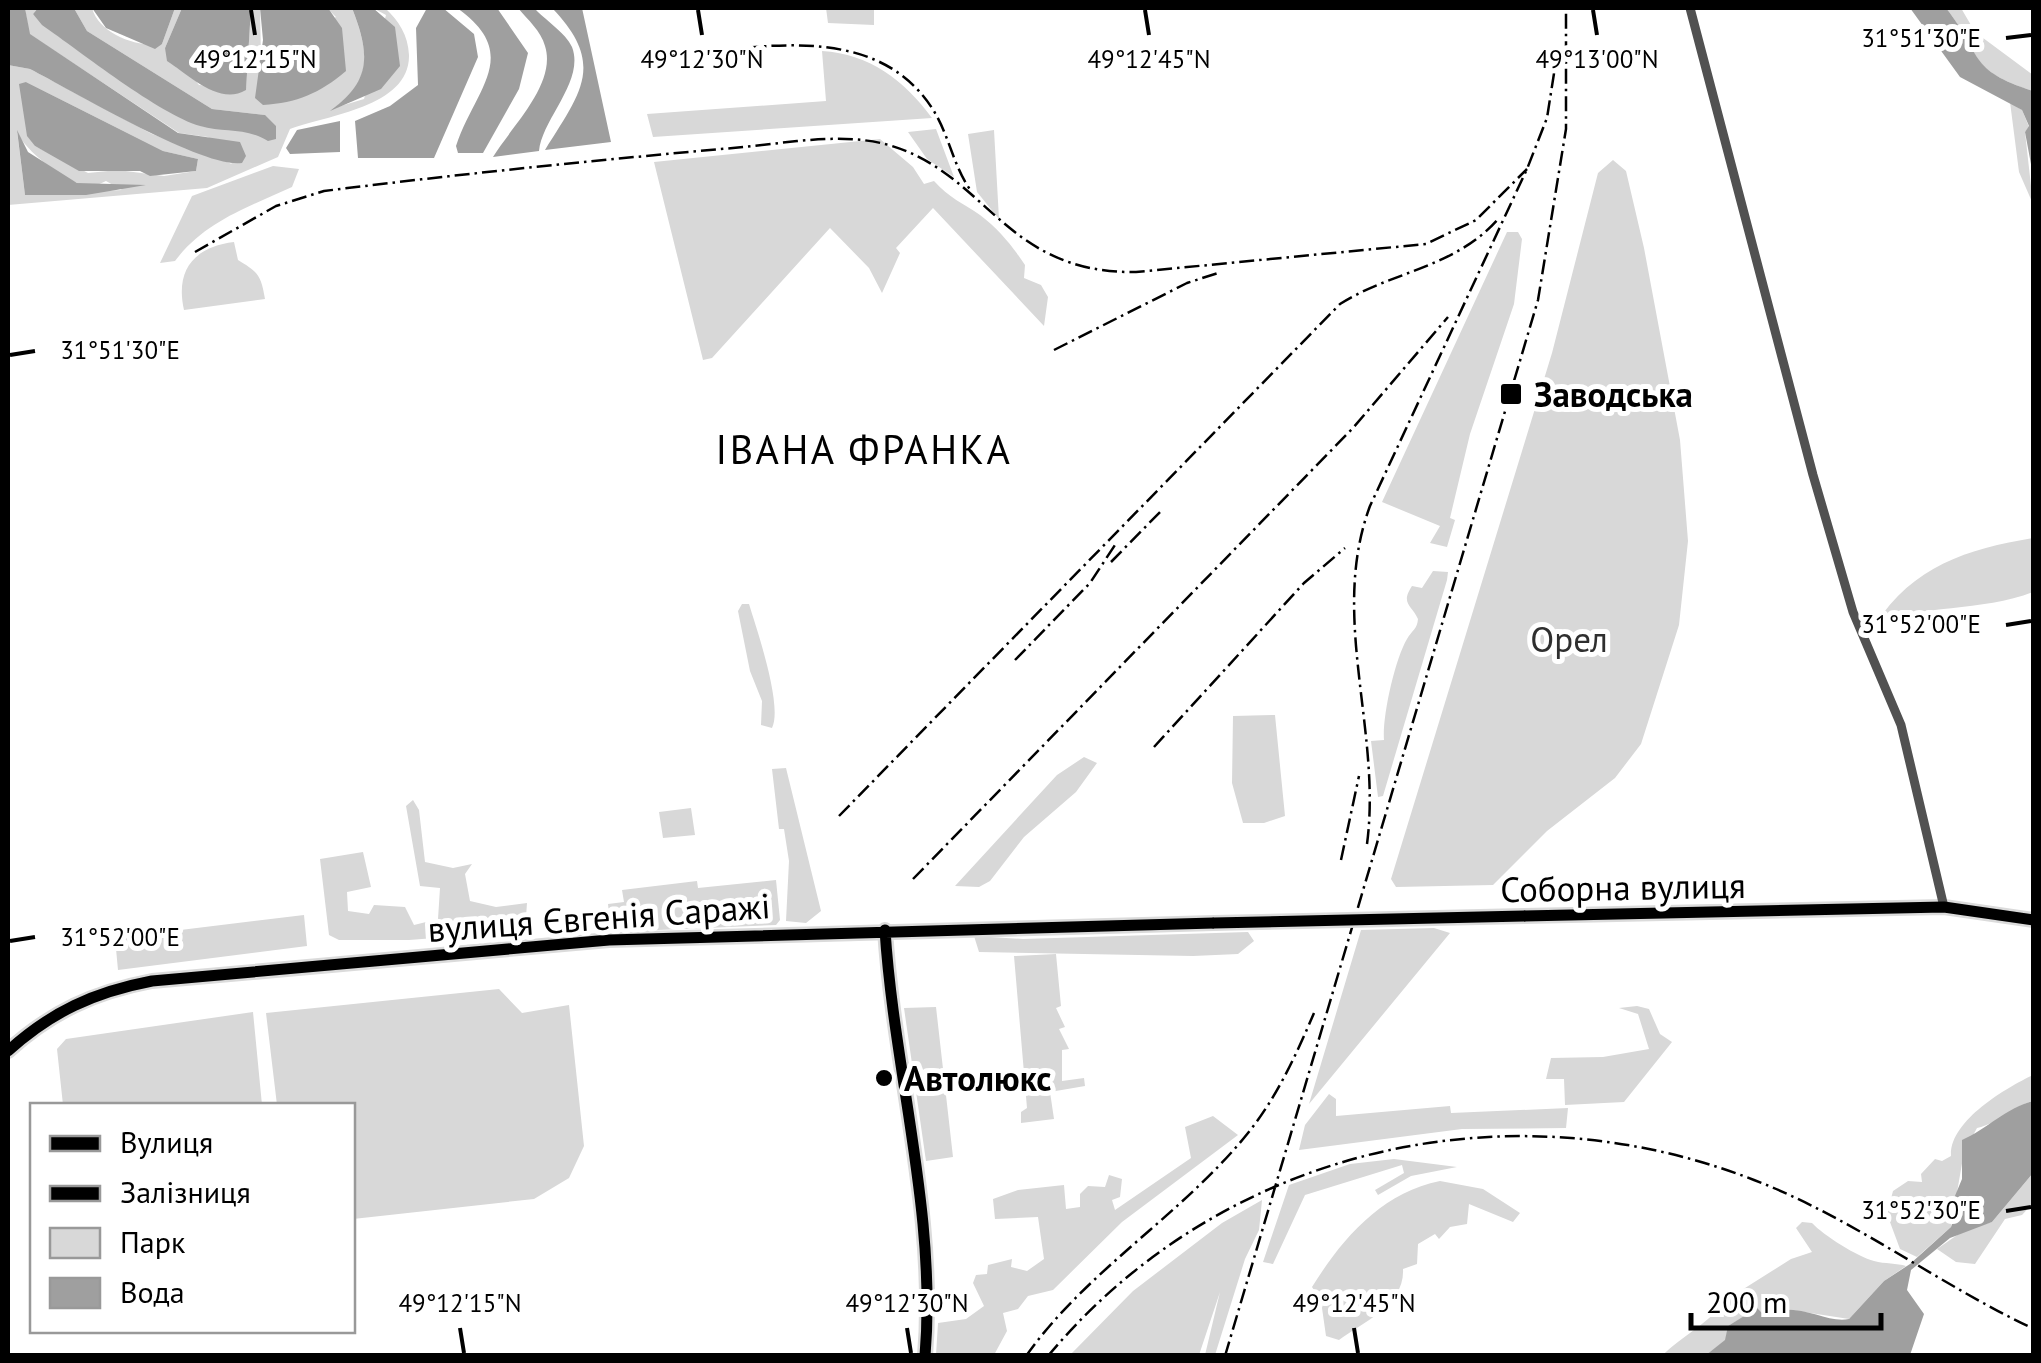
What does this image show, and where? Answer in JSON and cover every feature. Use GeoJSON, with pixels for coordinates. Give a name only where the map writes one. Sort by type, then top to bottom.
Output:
{"type":"FeatureCollection","features":[{"type":"Feature","properties":{"kind":"main road","name":"Соборна вулиця"},"geometry":{"type":"LineString","coordinates":[[1214,923],[1944,907],[2034,920]]}},
{"type":"Feature","properties":{"kind":"main road","name":"вулиця Євгенія Саражі"},"geometry":{"type":"LineString","coordinates":[[8,1051],[64,1007],[110,989],[152,981],[609,940],[1214,923]]}},
{"type":"Feature","properties":{"kind":"main road"},"geometry":{"type":"LineString","coordinates":[[884,930],[924,1242],[925,1356]]}},
{"type":"Feature","properties":{"kind":"street"},"geometry":{"type":"LineString","coordinates":[[1690,8],[1763,292],[1854,617],[1901,725],[1944,907]]}},
{"type":"Feature","properties":{"kind":"green space"},"geometry":{"type":"Polygon","coordinates":[[[25,8],[38,8],[33,14],[171,111],[201,126],[252,132],[265,115],[212,109],[87,31],[75,10],[63,8],[92,8],[111,32],[152,45],[162,44],[175,8],[182,8],[165,48],[177,68],[187,70],[199,85],[246,89],[251,8],[260,8],[261,58],[336,17],[327,8],[352,8],[362,37],[364,63],[356,86],[334,108],[364,99],[386,15],[373,8],[385,8],[395,18],[405,35],[409,55],[406,73],[382,98],[290,129],[278,157],[207,188],[8,205],[8,65],[30,69],[152,134],[232,164],[208,137],[179,133],[29,34],[25,8]],[[26,82],[35,146],[88,173],[118,170],[164,176],[196,171],[198,159],[163,151],[26,82]],[[17,131],[25,195],[122,190],[106,181],[82,185],[60,174],[37,157],[17,131]]]}},
{"type":"Feature","properties":{"kind":"green space"},"geometry":{"type":"Polygon","coordinates":[[[826,8],[874,8],[874,25],[828,23],[826,8]]]}},
{"type":"Feature","properties":{"kind":"green space"},"geometry":{"type":"Polygon","coordinates":[[[1946,8],[1961,8],[1975,32],[2033,75],[2033,91],[1986,68],[1946,8]]]}},
{"type":"Feature","properties":{"kind":"green space"},"geometry":{"type":"Polygon","coordinates":[[[822,51],[856,57],[885,71],[932,118],[653,137],[647,114],[826,101],[822,51]]]}},
{"type":"Feature","properties":{"kind":"green space"},"geometry":{"type":"Polygon","coordinates":[[[2010,102],[2022,110],[2029,127],[2025,132],[2033,204],[2019,172],[2010,102]]]}},
{"type":"Feature","properties":{"kind":"green space"},"geometry":{"type":"Polygon","coordinates":[[[936,129],[954,177],[927,159],[908,132],[936,129]]]}},
{"type":"Feature","properties":{"kind":"green space"},"geometry":{"type":"Polygon","coordinates":[[[994,130],[999,219],[977,192],[968,134],[994,130]]]}},
{"type":"Feature","properties":{"kind":"green space"},"geometry":{"type":"Polygon","coordinates":[[[880,139],[913,167],[924,184],[934,181],[1005,238],[1025,265],[1024,278],[1041,285],[1048,297],[1044,326],[933,208],[896,248],[900,253],[882,293],[869,268],[830,228],[712,358],[703,360],[654,162],[880,139]]]}},
{"type":"Feature","properties":{"kind":"green space","name":"Орел"},"geometry":{"type":"Polygon","coordinates":[[[1613,160],[1626,171],[1680,440],[1688,541],[1679,625],[1641,744],[1615,778],[1547,831],[1493,885],[1396,887],[1391,879],[1552,353],[1598,173],[1613,160]]]}},
{"type":"Feature","properties":{"kind":"green space"},"geometry":{"type":"Polygon","coordinates":[[[273,166],[299,169],[292,187],[214,225],[175,261],[160,263],[192,196],[273,166]]]}},
{"type":"Feature","properties":{"kind":"green space"},"geometry":{"type":"Polygon","coordinates":[[[1507,232],[1518,232],[1522,239],[1514,304],[1470,434],[1447,547],[1430,543],[1440,526],[1382,502],[1507,232]]]}},
{"type":"Feature","properties":{"kind":"green space"},"geometry":{"type":"Polygon","coordinates":[[[234,242],[238,260],[258,275],[265,299],[184,310],[182,283],[191,263],[208,249],[234,242]]]}},
{"type":"Feature","properties":{"kind":"green space"},"geometry":{"type":"Polygon","coordinates":[[[2033,538],[2033,592],[1993,603],[1911,614],[1875,625],[1906,588],[1924,574],[1964,555],[2033,538]]]}},
{"type":"Feature","properties":{"kind":"green space"},"geometry":{"type":"Polygon","coordinates":[[[1433,571],[1448,572],[1447,580],[1383,796],[1378,797],[1371,741],[1384,740],[1394,674],[1402,648],[1417,623],[1407,601],[1409,592],[1412,586],[1422,588],[1433,571]]]}},
{"type":"Feature","properties":{"kind":"green space"},"geometry":{"type":"Polygon","coordinates":[[[742,604],[749,604],[768,668],[774,703],[772,728],[761,725],[762,701],[750,671],[738,611],[742,604]]]}},
{"type":"Feature","properties":{"kind":"green space"},"geometry":{"type":"Polygon","coordinates":[[[1275,715],[1285,816],[1264,823],[1243,823],[1232,783],[1233,716],[1275,715]]]}},
{"type":"Feature","properties":{"kind":"green space"},"geometry":{"type":"Polygon","coordinates":[[[1084,757],[1097,763],[1076,792],[1024,837],[990,881],[979,887],[955,886],[1057,775],[1084,757]]]}},
{"type":"Feature","properties":{"kind":"green space"},"geometry":{"type":"Polygon","coordinates":[[[786,768],[821,911],[806,923],[786,921],[789,861],[784,829],[779,829],[772,769],[786,768]]]}},
{"type":"Feature","properties":{"kind":"green space"},"geometry":{"type":"Polygon","coordinates":[[[413,800],[419,810],[425,862],[453,868],[472,864],[465,874],[470,901],[496,907],[527,903],[525,931],[409,940],[339,940],[329,935],[320,859],[363,852],[371,887],[347,892],[348,911],[369,914],[374,905],[405,907],[414,925],[438,919],[440,888],[420,886],[406,806],[413,800]]]}},
{"type":"Feature","properties":{"kind":"green space"},"geometry":{"type":"Polygon","coordinates":[[[691,808],[695,835],[663,838],[659,812],[691,808]]]}},
{"type":"Feature","properties":{"kind":"green space"},"geometry":{"type":"Polygon","coordinates":[[[776,880],[780,920],[776,925],[611,932],[608,904],[624,902],[622,890],[697,881],[698,888],[776,880]]]}},
{"type":"Feature","properties":{"kind":"green space"},"geometry":{"type":"Polygon","coordinates":[[[304,915],[307,946],[118,970],[115,938],[304,915]]]}},
{"type":"Feature","properties":{"kind":"green space"},"geometry":{"type":"Polygon","coordinates":[[[1434,928],[1450,933],[1309,1104],[1361,930],[1434,928]]]}},
{"type":"Feature","properties":{"kind":"green space"},"geometry":{"type":"Polygon","coordinates":[[[1248,932],[1254,941],[1238,954],[1193,956],[979,952],[974,936],[1023,939],[1248,932]]]}},
{"type":"Feature","properties":{"kind":"green space"},"geometry":{"type":"Polygon","coordinates":[[[1056,954],[1061,1006],[1056,1008],[1065,1027],[1059,1029],[1069,1049],[1062,1050],[1062,1081],[1084,1078],[1085,1086],[1050,1092],[1054,1119],[1021,1123],[1021,1112],[1027,1108],[1014,956],[1056,954]]]}},
{"type":"Feature","properties":{"kind":"green space"},"geometry":{"type":"Polygon","coordinates":[[[499,989],[522,1013],[569,1005],[584,1146],[569,1178],[534,1199],[355,1219],[355,1103],[277,1103],[266,1013],[499,989]]]}},
{"type":"Feature","properties":{"kind":"green space"},"geometry":{"type":"Polygon","coordinates":[[[936,1007],[953,1157],[926,1161],[904,1008],[936,1007]]]}},
{"type":"Feature","properties":{"kind":"green space"},"geometry":{"type":"Polygon","coordinates":[[[1619,1008],[1649,1009],[1660,1034],[1672,1042],[1624,1102],[1565,1105],[1564,1079],[1546,1079],[1551,1058],[1603,1057],[1649,1049],[1638,1014],[1619,1008]]]}},
{"type":"Feature","properties":{"kind":"green space"},"geometry":{"type":"Polygon","coordinates":[[[253,1012],[262,1103],[63,1103],[57,1049],[66,1039],[253,1012]]]}},
{"type":"Feature","properties":{"kind":"green space"},"geometry":{"type":"Polygon","coordinates":[[[2033,1075],[2033,1101],[1977,1128],[1964,1152],[1951,1227],[1917,1257],[1900,1249],[1887,1214],[1893,1191],[1908,1181],[1922,1182],[1921,1174],[1935,1159],[1942,1161],[1951,1156],[1959,1130],[1969,1118],[2033,1075]]]}},
{"type":"Feature","properties":{"kind":"green space"},"geometry":{"type":"Polygon","coordinates":[[[1329,1094],[1336,1099],[1336,1116],[1450,1106],[1451,1113],[1568,1108],[1566,1128],[1462,1129],[1299,1150],[1305,1125],[1329,1094]]]}},
{"type":"Feature","properties":{"kind":"green space"},"geometry":{"type":"Polygon","coordinates":[[[1213,1116],[1238,1135],[1122,1222],[1053,1290],[1028,1296],[1018,1309],[1003,1313],[1007,1331],[994,1355],[936,1355],[938,1323],[966,1319],[984,1306],[973,1283],[976,1275],[987,1274],[988,1265],[1012,1259],[1011,1267],[1027,1271],[1044,1259],[1038,1217],[995,1219],[993,1199],[1018,1190],[1064,1185],[1066,1209],[1080,1207],[1080,1194],[1088,1186],[1105,1187],[1109,1175],[1122,1179],[1120,1197],[1112,1200],[1115,1210],[1191,1158],[1185,1127],[1213,1116]]]}},
{"type":"Feature","properties":{"kind":"green space"},"geometry":{"type":"Polygon","coordinates":[[[1394,1159],[1457,1167],[1411,1176],[1378,1195],[1375,1190],[1404,1173],[1402,1165],[1305,1195],[1273,1264],[1263,1262],[1289,1185],[1350,1164],[1394,1159]]]}},
{"type":"Feature","properties":{"kind":"green space"},"geometry":{"type":"Polygon","coordinates":[[[2033,1173],[2033,1203],[2022,1215],[2005,1219],[1975,1264],[1956,1262],[1937,1249],[1963,1231],[1992,1222],[2033,1173]]]}},
{"type":"Feature","properties":{"kind":"green space"},"geometry":{"type":"Polygon","coordinates":[[[1440,1181],[1483,1189],[1520,1213],[1513,1222],[1469,1204],[1467,1224],[1450,1227],[1439,1239],[1435,1234],[1418,1244],[1417,1264],[1403,1269],[1402,1282],[1390,1303],[1339,1340],[1326,1336],[1321,1301],[1312,1287],[1336,1252],[1381,1207],[1440,1181]]]}},
{"type":"Feature","properties":{"kind":"green space"},"geometry":{"type":"Polygon","coordinates":[[[1262,1200],[1259,1230],[1245,1259],[1215,1355],[1205,1355],[1220,1292],[1199,1355],[1070,1355],[1133,1291],[1222,1223],[1262,1200]]]}},
{"type":"Feature","properties":{"kind":"green space"},"geometry":{"type":"Polygon","coordinates":[[[1802,1222],[1812,1223],[1867,1259],[1906,1266],[1884,1281],[1849,1319],[1778,1308],[1762,1313],[1757,1309],[1728,1326],[1726,1340],[1706,1355],[1662,1356],[1726,1300],[1791,1259],[1812,1252],[1796,1228],[1802,1222]]]}},
{"type":"Feature","properties":{"kind":"water"},"geometry":{"type":"Polygon","coordinates":[[[25,8],[30,34],[178,133],[240,142],[246,156],[242,163],[199,154],[30,69],[8,65],[8,9],[25,8]]]}},
{"type":"Feature","properties":{"kind":"water"},"geometry":{"type":"Polygon","coordinates":[[[38,8],[75,10],[87,31],[212,109],[265,115],[276,126],[276,139],[268,141],[251,134],[200,126],[164,109],[42,25],[33,14],[38,8]]]}},
{"type":"Feature","properties":{"kind":"water"},"geometry":{"type":"Polygon","coordinates":[[[92,8],[175,8],[162,44],[155,49],[106,28],[92,8]]]}},
{"type":"Feature","properties":{"kind":"water"},"geometry":{"type":"Polygon","coordinates":[[[182,8],[251,8],[246,90],[236,94],[215,92],[167,61],[165,48],[182,8]]]}},
{"type":"Feature","properties":{"kind":"water"},"geometry":{"type":"Polygon","coordinates":[[[260,8],[328,8],[342,28],[346,71],[308,96],[263,105],[255,98],[263,40],[260,8]]]}},
{"type":"Feature","properties":{"kind":"water"},"geometry":{"type":"Polygon","coordinates":[[[352,8],[373,8],[395,27],[400,66],[381,89],[330,111],[354,89],[364,66],[362,39],[352,8]]]}},
{"type":"Feature","properties":{"kind":"water"},"geometry":{"type":"Polygon","coordinates":[[[427,8],[443,8],[474,34],[478,57],[434,158],[358,158],[355,121],[390,106],[418,85],[416,28],[427,8]]]}},
{"type":"Feature","properties":{"kind":"water"},"geometry":{"type":"Polygon","coordinates":[[[457,8],[497,8],[528,53],[519,89],[483,153],[458,153],[456,146],[482,89],[491,57],[477,25],[457,8]]]}},
{"type":"Feature","properties":{"kind":"water"},"geometry":{"type":"Polygon","coordinates":[[[518,8],[534,8],[565,37],[572,47],[573,73],[539,151],[493,157],[539,90],[547,60],[540,35],[518,8]]]}},
{"type":"Feature","properties":{"kind":"water"},"geometry":{"type":"Polygon","coordinates":[[[552,8],[582,8],[611,142],[545,150],[577,95],[583,63],[569,28],[552,8]]]}},
{"type":"Feature","properties":{"kind":"water"},"geometry":{"type":"Polygon","coordinates":[[[1910,8],[1946,8],[1986,68],[2033,91],[2033,175],[2025,132],[2029,126],[2022,110],[1960,77],[1910,8]]]}},
{"type":"Feature","properties":{"kind":"water"},"geometry":{"type":"Polygon","coordinates":[[[26,82],[163,151],[198,159],[196,171],[150,176],[140,171],[79,171],[35,146],[27,136],[19,84],[26,82]]]}},
{"type":"Feature","properties":{"kind":"water"},"geometry":{"type":"Polygon","coordinates":[[[340,121],[340,152],[290,154],[286,148],[297,130],[340,121]]]}},
{"type":"Feature","properties":{"kind":"water"},"geometry":{"type":"Polygon","coordinates":[[[17,130],[28,152],[77,183],[146,185],[86,195],[25,195],[17,130]]]}},
{"type":"Feature","properties":{"kind":"water"},"geometry":{"type":"Polygon","coordinates":[[[2033,1101],[2033,1173],[1992,1222],[1950,1238],[1911,1270],[1907,1290],[1924,1314],[1910,1355],[1706,1355],[1725,1340],[1728,1326],[1757,1308],[1762,1313],[1789,1310],[1849,1319],[1884,1281],[1910,1264],[1951,1227],[1955,1216],[1952,1203],[1962,1179],[1962,1140],[2014,1108],[2033,1101]]]}},
{"type":"Feature","properties":{"kind":"railway"},"geometry":{"type":"LineString","coordinates":[[1225,1356],[1538,300],[1566,129],[1566,8]]}},
{"type":"Feature","properties":{"kind":"railway"},"geometry":{"type":"LineString","coordinates":[[662,57],[808,46],[844,50],[877,61],[907,80],[932,108],[971,191]]}},
{"type":"Feature","properties":{"kind":"railway"},"geometry":{"type":"LineString","coordinates":[[1367,844],[1368,759],[1355,631],[1359,547],[1370,506],[1527,169],[1547,118],[1555,67]]}},
{"type":"Feature","properties":{"kind":"railway"},"geometry":{"type":"LineString","coordinates":[[195,252],[276,206],[324,191],[580,162],[848,139],[885,144],[920,157],[1025,239],[1055,257],[1091,268],[1136,272],[1426,244],[1476,220],[1527,169]]}},
{"type":"Feature","properties":{"kind":"railway"},"geometry":{"type":"LineString","coordinates":[[839,816],[1340,304],[1463,248],[1499,218]]}},
{"type":"Feature","properties":{"kind":"railway"},"geometry":{"type":"LineString","coordinates":[[1054,350],[1187,283],[1218,273]]}},
{"type":"Feature","properties":{"kind":"railway"},"geometry":{"type":"LineString","coordinates":[[913,879],[1353,428],[1448,317]]}},
{"type":"Feature","properties":{"kind":"railway"},"geometry":{"type":"LineString","coordinates":[[1111,562],[1161,511]]}},
{"type":"Feature","properties":{"kind":"railway"},"geometry":{"type":"LineString","coordinates":[[1015,660],[1090,583],[1115,545]]}},
{"type":"Feature","properties":{"kind":"railway"},"geometry":{"type":"LineString","coordinates":[[1154,747],[1304,583],[1345,548]]}},
{"type":"Feature","properties":{"kind":"railway"},"geometry":{"type":"LineString","coordinates":[[1341,860],[1359,776]]}},
{"type":"Feature","properties":{"kind":"railway"},"geometry":{"type":"LineString","coordinates":[[1026,1356],[1077,1296],[1194,1190],[1248,1133],[1277,1090],[1314,1013]]}},
{"type":"Feature","properties":{"kind":"railway"},"geometry":{"type":"LineString","coordinates":[[1048,1356],[1118,1285],[1196,1228],[1282,1184],[1372,1154],[1467,1138],[1563,1137],[1659,1151],[1754,1180],[1826,1213],[2034,1329]]}},
{"type":"Feature","properties":{"kind":"place","name":"Заводська"},"geometry":{"type":"Point","coordinates":[1511,394]}},
{"type":"Feature","properties":{"kind":"place","name":"Автолюкс"},"geometry":{"type":"Point","coordinates":[884,1078]}},
{"type":"Feature","properties":{"kind":"district","name":"ІВАНА ФРАНКА"},"geometry":{"type":"Point","coordinates":[864,449]}}]}
